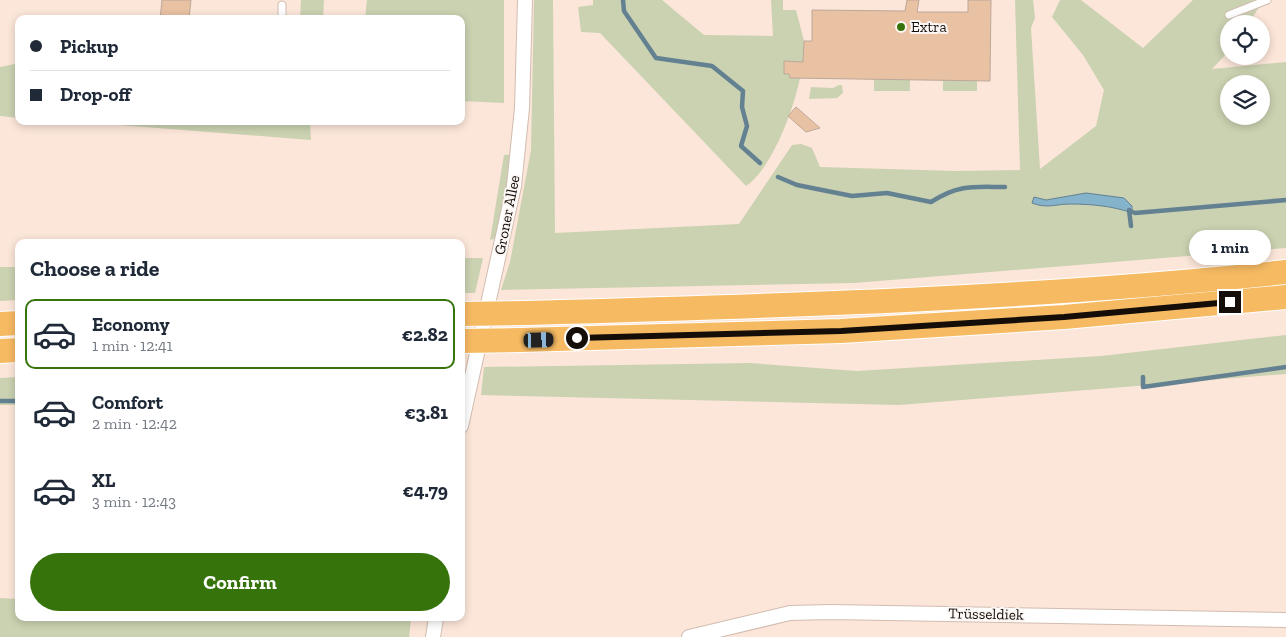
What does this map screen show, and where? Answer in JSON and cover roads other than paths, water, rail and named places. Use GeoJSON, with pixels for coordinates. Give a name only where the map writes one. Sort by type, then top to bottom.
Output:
{"type":"FeatureCollection","features":[{"type":"Feature","properties":{"kind":"highway"},"geometry":{"type":"LineString","coordinates":[[465,314],[857,303],[1030,294],[1286,272]]}},
{"type":"Feature","properties":{"kind":"highway"},"geometry":{"type":"LineString","coordinates":[[465,342],[841,331],[1064,317],[1286,298]]}},
{"type":"Feature","properties":{"kind":"highway"},"geometry":{"type":"LineString","coordinates":[[0,324],[15,323]]}},
{"type":"Feature","properties":{"kind":"highway"},"geometry":{"type":"LineString","coordinates":[[0,351],[15,350]]}},
{"type":"Feature","properties":{"kind":"street","name":"Groner Allee"},"geometry":{"type":"LineString","coordinates":[[465,408],[514,186],[522,108],[525,0]]}},
{"type":"Feature","properties":{"kind":"street","name":"Trüsseldiek"},"geometry":{"type":"LineString","coordinates":[[688,637],[790,613],[830,612],[1286,620]]}},
{"type":"Feature","properties":{"kind":"street"},"geometry":{"type":"LineString","coordinates":[[433,637],[436,621]]}},
{"type":"Feature","properties":{"kind":"lane"},"geometry":{"type":"LineString","coordinates":[[1229,15],[1267,0]]}},
{"type":"Feature","properties":{"kind":"lane"},"geometry":{"type":"LineString","coordinates":[[282,5],[282,15]]}},
{"type":"Feature","properties":{"kind":"water"},"geometry":{"type":"Polygon","coordinates":[[[1086,193],[1124,198],[1132,206],[1132,213],[1094,205],[1070,204],[1047,206],[1032,203],[1034,197],[1046,200],[1086,193]]]}},
{"type":"Feature","properties":{"kind":"waterway"},"geometry":{"type":"LineString","coordinates":[[623,0],[624,11],[656,58],[712,66],[743,91],[742,107],[747,126],[741,146],[760,163]]}},
{"type":"Feature","properties":{"kind":"waterway"},"geometry":{"type":"LineString","coordinates":[[778,177],[797,185],[852,196],[887,193],[931,202],[958,189],[1005,187]]}},
{"type":"Feature","properties":{"kind":"waterway"},"geometry":{"type":"LineString","coordinates":[[1130,211],[1135,213],[1286,200]]}},
{"type":"Feature","properties":{"kind":"waterway"},"geometry":{"type":"LineString","coordinates":[[1129,210],[1131,226]]}},
{"type":"Feature","properties":{"kind":"waterway"},"geometry":{"type":"LineString","coordinates":[[1143,377],[1143,387],[1286,367]]}},
{"type":"Feature","properties":{"kind":"waterway"},"geometry":{"type":"LineString","coordinates":[[0,401],[15,401]]}},
{"type":"Feature","properties":{"kind":"place","name":"Extra"},"geometry":{"type":"Point","coordinates":[901,27]}}]}
